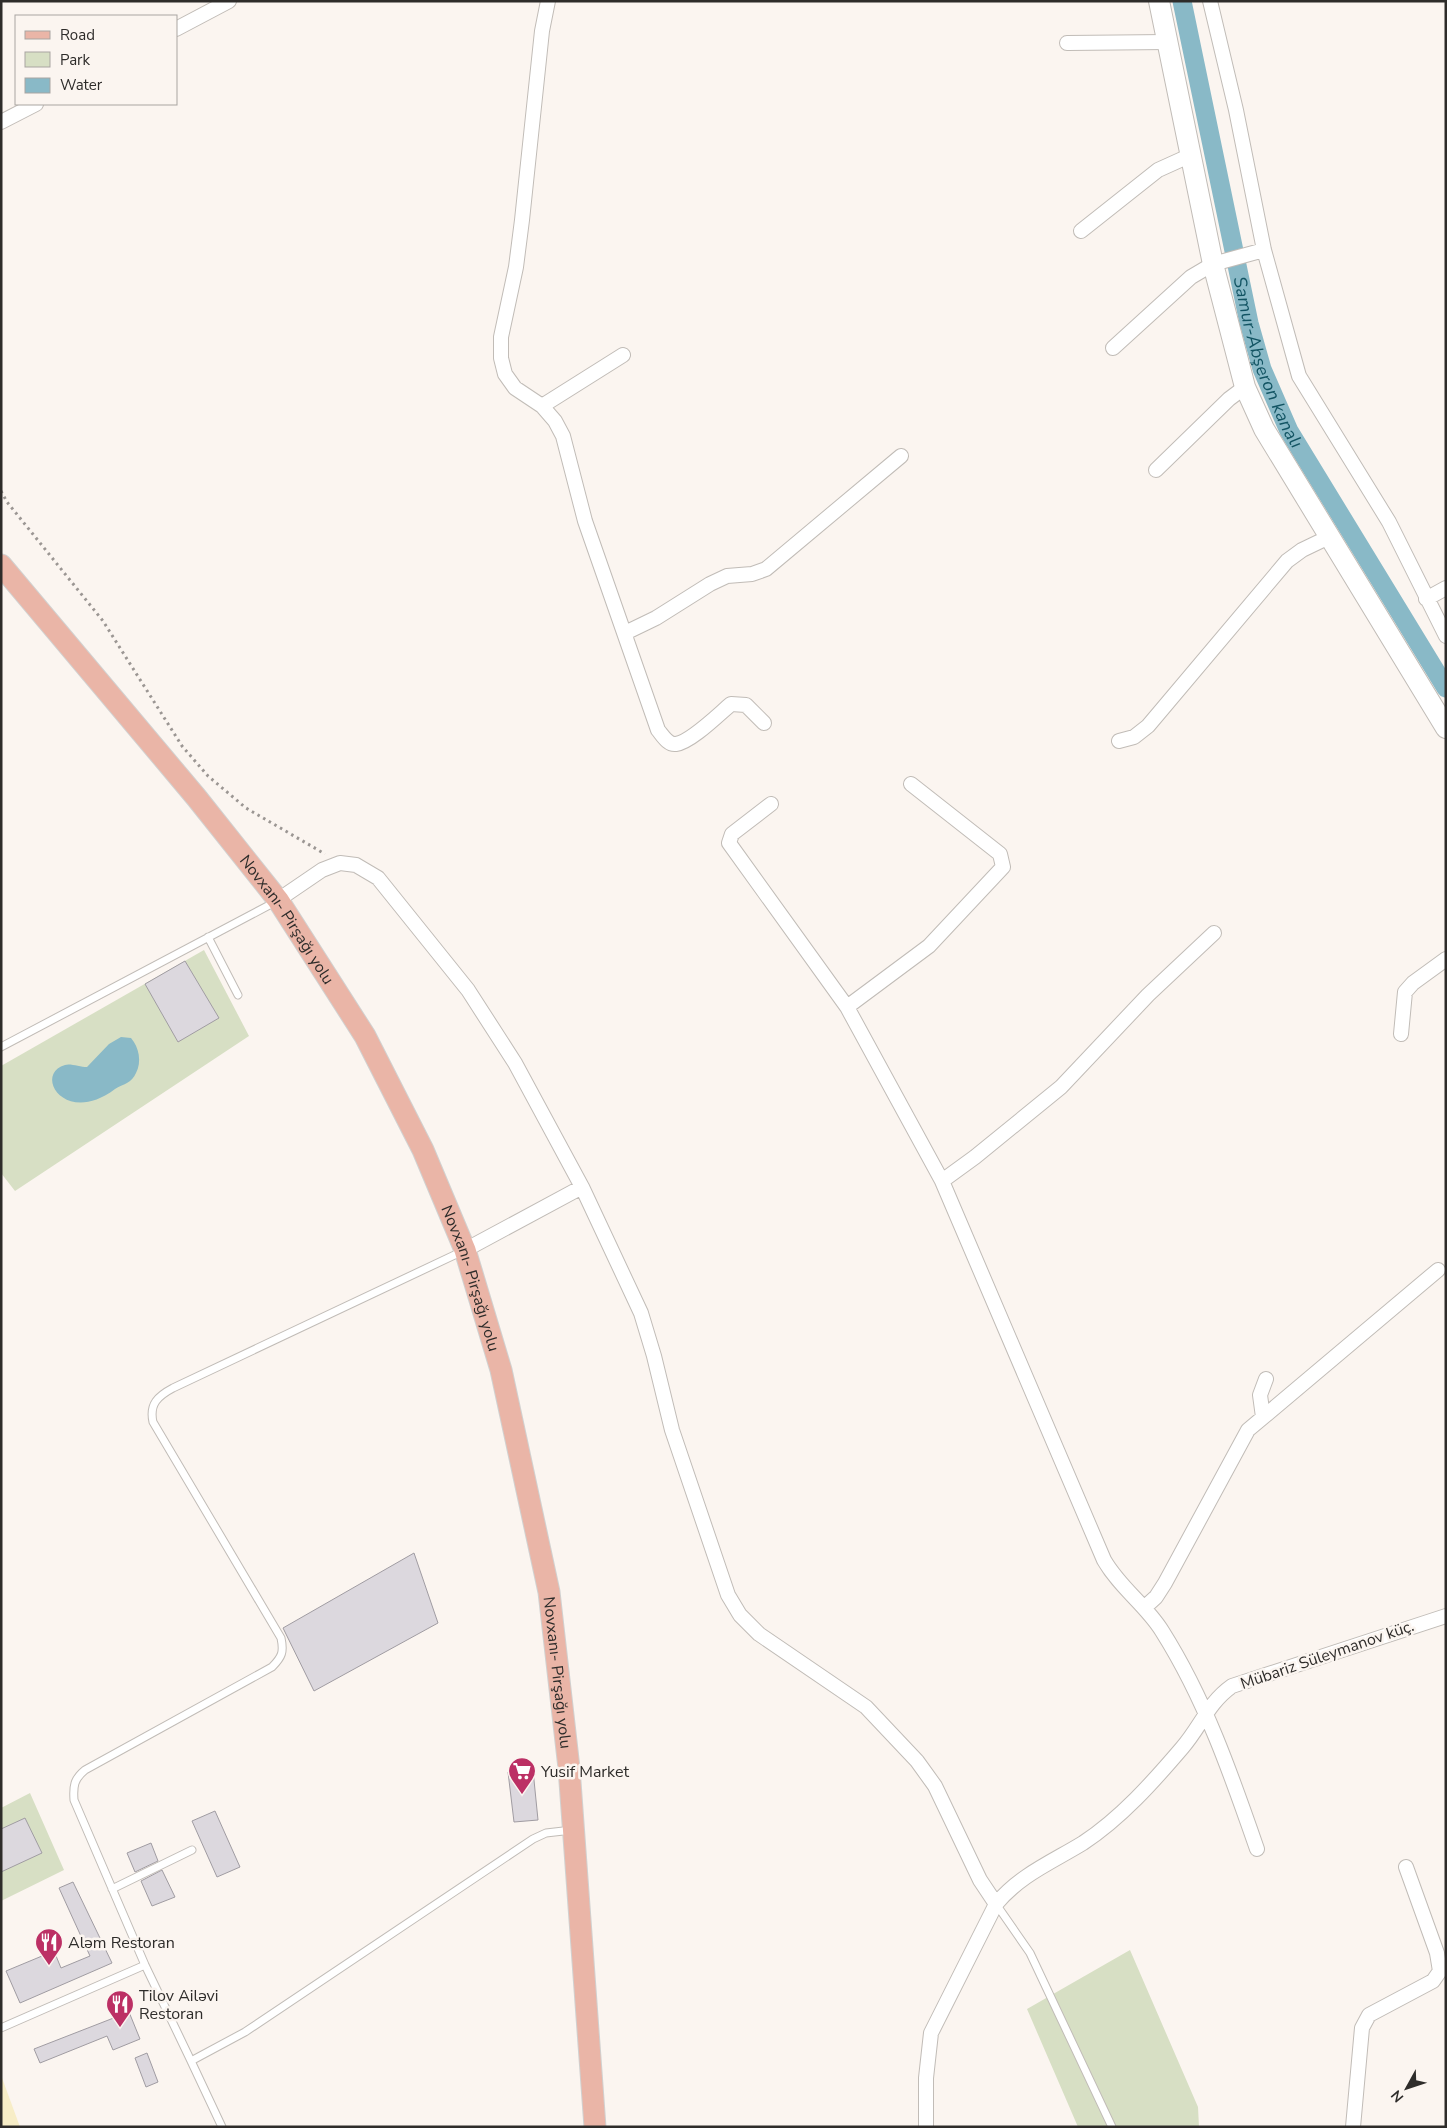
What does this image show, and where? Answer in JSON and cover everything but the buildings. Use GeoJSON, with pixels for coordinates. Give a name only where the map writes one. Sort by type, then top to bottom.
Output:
{"type":"FeatureCollection","features":[{"type":"Feature","properties":{"kind":"main road","name":"Novxanı- Pirşağı yolu"},"geometry":{"type":"LineString","coordinates":[[1,565],[196,797],[278,900],[365,1036],[423,1150],[465,1250],[502,1370],[548,1583],[568,1758],[595,2127]]}},
{"type":"Feature","properties":{"kind":"street"},"geometry":{"type":"LineString","coordinates":[[178,28],[229,1]]}},
{"type":"Feature","properties":{"kind":"street"},"geometry":{"type":"LineString","coordinates":[[548,1],[542,31],[516,266],[501,338],[501,358],[505,374],[514,388],[542,406],[556,421],[563,436],[585,522],[658,730],[668,742],[676,744],[689,738],[731,704],[746,705],[764,723]]}},
{"type":"Feature","properties":{"kind":"street"},"geometry":{"type":"LineString","coordinates":[[1159,1],[1189,156],[1213,264],[1246,387],[1264,429],[1446,728]]}},
{"type":"Feature","properties":{"kind":"street"},"geometry":{"type":"LineString","coordinates":[[1210,1],[1236,110],[1264,250],[1299,376],[1312,400],[1368,485],[1389,522],[1446,636]]}},
{"type":"Feature","properties":{"kind":"street"},"geometry":{"type":"LineString","coordinates":[[1068,43],[1167,42]]}},
{"type":"Feature","properties":{"kind":"street"},"geometry":{"type":"LineString","coordinates":[[1,122],[34,105]]}},
{"type":"Feature","properties":{"kind":"street"},"geometry":{"type":"LineString","coordinates":[[1081,231],[1158,170],[1189,156]]}},
{"type":"Feature","properties":{"kind":"street"},"geometry":{"type":"LineString","coordinates":[[1112,348],[1176,288],[1213,264],[1264,250]]}},
{"type":"Feature","properties":{"kind":"street"},"geometry":{"type":"LineString","coordinates":[[542,406],[623,355]]}},
{"type":"Feature","properties":{"kind":"street"},"geometry":{"type":"LineString","coordinates":[[1156,470],[1229,399],[1246,387]]}},
{"type":"Feature","properties":{"kind":"street"},"geometry":{"type":"LineString","coordinates":[[625,633],[662,615],[710,584],[727,576],[752,574],[766,569],[901,456]]}},
{"type":"Feature","properties":{"kind":"street"},"geometry":{"type":"LineString","coordinates":[[1119,741],[1134,737],[1148,726],[1287,562],[1302,550],[1330,537]]}},
{"type":"Feature","properties":{"kind":"street"},"geometry":{"type":"LineString","coordinates":[[1426,598],[1446,588]]}},
{"type":"Feature","properties":{"kind":"street"},"geometry":{"type":"LineString","coordinates":[[847,1007],[929,946],[1003,867],[1000,854],[911,784]]}},
{"type":"Feature","properties":{"kind":"street"},"geometry":{"type":"LineString","coordinates":[[771,804],[732,834],[729,843],[847,1007],[942,1180],[1104,1560],[1114,1578],[1144,1608],[1162,1631],[1207,1712],[1257,1849]]}},
{"type":"Feature","properties":{"kind":"street"},"geometry":{"type":"LineString","coordinates":[[278,900],[322,870],[340,863],[356,865],[378,878],[468,990],[515,1063],[582,1187],[641,1314],[654,1356],[672,1430],[728,1595],[736,1609],[759,1634],[866,1708],[917,1761],[935,1786],[980,1880],[996,1904]]}},
{"type":"Feature","properties":{"kind":"street"},"geometry":{"type":"LineString","coordinates":[[942,1180],[975,1157],[1061,1086],[1148,995],[1214,933]]}},
{"type":"Feature","properties":{"kind":"street"},"geometry":{"type":"LineString","coordinates":[[1401,1034],[1405,992],[1413,983],[1446,959]]}},
{"type":"Feature","properties":{"kind":"street"},"geometry":{"type":"LineString","coordinates":[[465,1250],[582,1187]]}},
{"type":"Feature","properties":{"kind":"street"},"geometry":{"type":"LineString","coordinates":[[1144,1608],[1156,1597],[1165,1583],[1248,1430],[1438,1270]]}},
{"type":"Feature","properties":{"kind":"street"},"geometry":{"type":"LineString","coordinates":[[1264,1417],[1260,1396],[1266,1379]]}},
{"type":"Feature","properties":{"kind":"street","name":"Mübariz Süleymanov küç."},"geometry":{"type":"LineString","coordinates":[[926,2127],[926,2078],[931,2033],[996,1904],[1008,1890],[1046,1862],[1082,1843],[1106,1826],[1136,1798],[1182,1748],[1221,1694],[1248,1679],[1446,1616]]}},
{"type":"Feature","properties":{"kind":"street"},"geometry":{"type":"LineString","coordinates":[[1353,2127],[1362,2028],[1369,2015],[1432,1981],[1440,1970],[1437,1953],[1406,1867]]}},
{"type":"Feature","properties":{"kind":"lane"},"geometry":{"type":"LineString","coordinates":[[1,1047],[278,900]]}},
{"type":"Feature","properties":{"kind":"lane"},"geometry":{"type":"LineString","coordinates":[[208,937],[238,995]]}},
{"type":"Feature","properties":{"kind":"lane"},"geometry":{"type":"LineString","coordinates":[[222,2127],[145,1965],[74,1800],[73,1788],[76,1777],[85,1770],[272,1667],[280,1658],[283,1650],[281,1638],[153,1422],[151,1411],[154,1402],[173,1388],[465,1250]]}},
{"type":"Feature","properties":{"kind":"lane"},"geometry":{"type":"LineString","coordinates":[[191,2061],[245,2032],[533,1839],[546,1833],[572,1830]]}},
{"type":"Feature","properties":{"kind":"lane"},"geometry":{"type":"LineString","coordinates":[[112,1889],[192,1850]]}},
{"type":"Feature","properties":{"kind":"lane"},"geometry":{"type":"LineString","coordinates":[[996,1904],[1030,1953],[1112,2127]]}},
{"type":"Feature","properties":{"kind":"lane"},"geometry":{"type":"LineString","coordinates":[[1,2028],[145,1965]]}},
{"type":"Feature","properties":{"kind":"path"},"geometry":{"type":"LineString","coordinates":[[1,491],[7,502],[103,622],[182,746],[208,776],[246,808],[340,863]]}},
{"type":"Feature","properties":{"kind":"green space"},"geometry":{"type":"Polygon","coordinates":[[[204,950],[249,1036],[15,1191],[1,1173],[1,1066],[204,950]]]}},
{"type":"Feature","properties":{"kind":"green space"},"geometry":{"type":"Polygon","coordinates":[[[30,1793],[64,1870],[1,1901],[1,1808],[30,1793]]]}},
{"type":"Feature","properties":{"kind":"green space"},"geometry":{"type":"Polygon","coordinates":[[[1130,1950],[1198,2107],[1199,2127],[1078,2127],[1027,2009],[1130,1950]]]}},
{"type":"Feature","properties":{"kind":"sand"},"geometry":{"type":"Polygon","coordinates":[[[1,2075],[20,2127],[1,2127],[1,2075]]]}},
{"type":"Feature","properties":{"kind":"water"},"geometry":{"type":"Polygon","coordinates":[[[121,1037],[131,1038],[138,1050],[138,1069],[132,1079],[97,1099],[82,1103],[59,1095],[54,1087],[52,1078],[56,1070],[65,1065],[87,1067],[109,1044],[121,1037]]]}},
{"type":"Feature","properties":{"kind":"waterway","name":"Samur-Abşeron kanalı"},"geometry":{"type":"LineString","coordinates":[[1182,1],[1249,323],[1262,369],[1289,431],[1446,688]]}},
{"type":"Feature","properties":{"kind":"place","name":"Yusif Market"},"geometry":{"type":"Point","coordinates":[522,1795]}},
{"type":"Feature","properties":{"kind":"place","name":"Aləm Restoran"},"geometry":{"type":"Point","coordinates":[49,1966]}},
{"type":"Feature","properties":{"kind":"place","name":"Tilov Ailəvi Restoran"},"geometry":{"type":"Point","coordinates":[120,2028]}}]}
